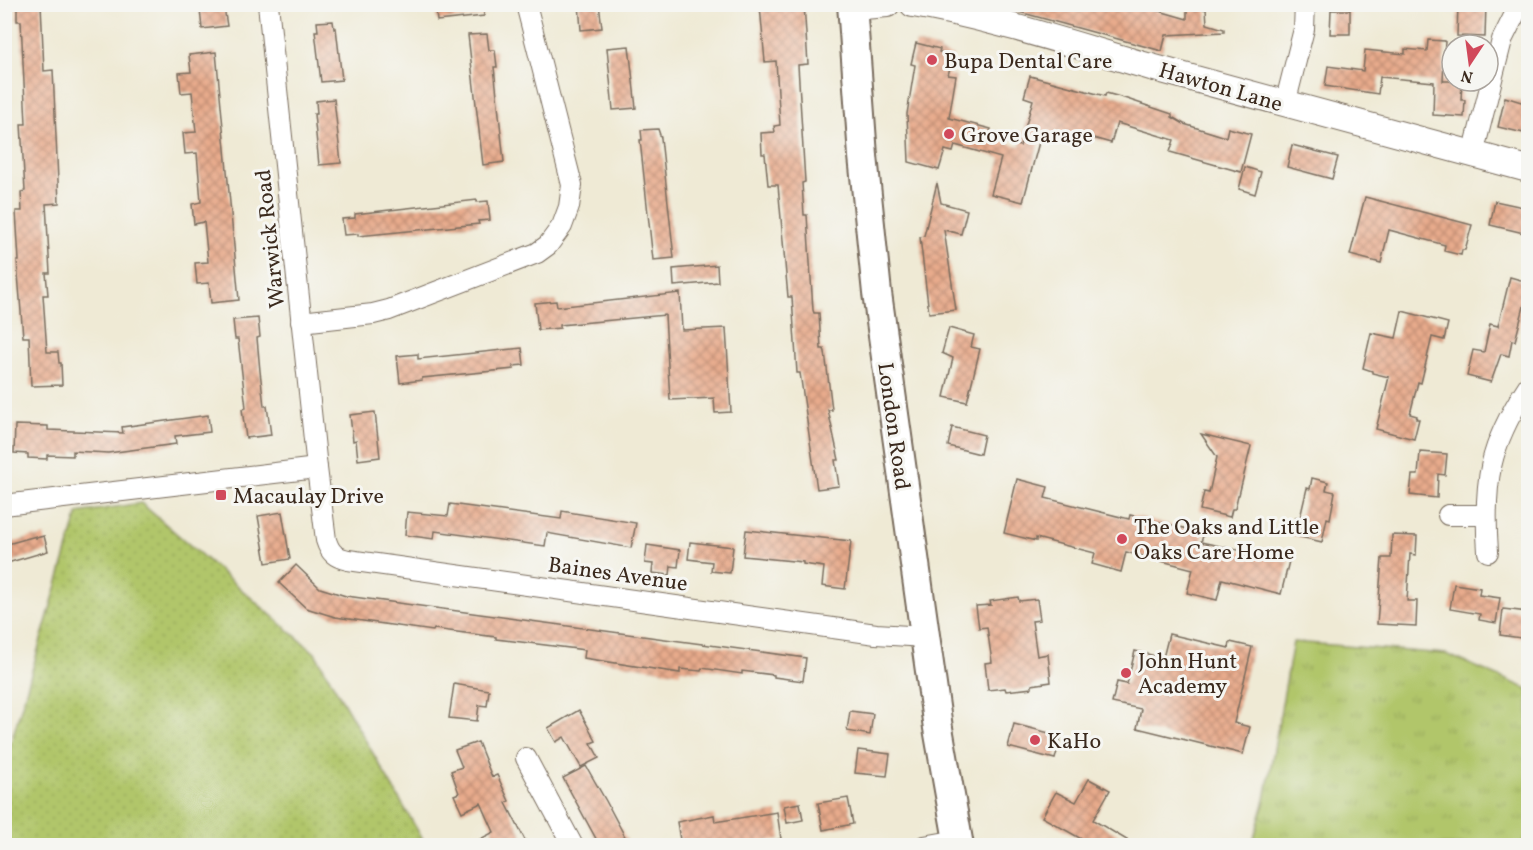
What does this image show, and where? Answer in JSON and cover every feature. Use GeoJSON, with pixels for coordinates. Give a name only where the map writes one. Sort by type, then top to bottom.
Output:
{"type":"FeatureCollection","features":[{"type":"Feature","properties":{"kind":"main road","name":"London Road"},"geometry":{"type":"LineString","coordinates":[[852,6],[877,293],[938,728],[959,843]]}},
{"type":"Feature","properties":{"kind":"street","name":"Warwick Road"},"geometry":{"type":"LineString","coordinates":[[268,4],[324,528]]}},
{"type":"Feature","properties":{"kind":"street"},"geometry":{"type":"LineString","coordinates":[[301,322],[373,314],[389,310],[537,253],[558,233],[569,207],[572,184],[526,4]]}},
{"type":"Feature","properties":{"kind":"street"},"geometry":{"type":"LineString","coordinates":[[852,6],[887,4]]}},
{"type":"Feature","properties":{"kind":"street","name":"Hawton Lane"},"geometry":{"type":"LineString","coordinates":[[913,4],[938,8],[1014,28],[1528,169]]}},
{"type":"Feature","properties":{"kind":"street"},"geometry":{"type":"LineString","coordinates":[[1285,104],[1304,29],[1305,4]]}},
{"type":"Feature","properties":{"kind":"street"},"geometry":{"type":"LineString","coordinates":[[1473,154],[1502,40],[1520,4]]}},
{"type":"Feature","properties":{"kind":"street"},"geometry":{"type":"LineString","coordinates":[[1488,552],[1485,515],[1488,479],[1497,440],[1528,386]]}},
{"type":"Feature","properties":{"kind":"street"},"geometry":{"type":"LineString","coordinates":[[4,505],[317,468]]}},
{"type":"Feature","properties":{"kind":"street"},"geometry":{"type":"LineString","coordinates":[[1448,515],[1485,515]]}},
{"type":"Feature","properties":{"kind":"street","name":"Baines Avenue"},"geometry":{"type":"LineString","coordinates":[[324,528],[329,549],[334,555],[348,560],[876,634],[925,638]]}},
{"type":"Feature","properties":{"kind":"street"},"geometry":{"type":"LineString","coordinates":[[526,758],[573,846]]}},
{"type":"Feature","properties":{"kind":"street"},"geometry":{"type":"LineString","coordinates":[[924,846],[959,843]]}},
{"type":"Feature","properties":{"kind":"green space"},"geometry":{"type":"Polygon","coordinates":[[[141,503],[315,653],[426,845],[5,845],[5,763],[78,513],[141,503]]]}},
{"type":"Feature","properties":{"kind":"green space"},"geometry":{"type":"Polygon","coordinates":[[[1293,642],[1446,654],[1528,689],[1528,833],[1521,845],[1252,845],[1265,800],[1293,642]]]}},
{"type":"Feature","properties":{"kind":"building"},"geometry":{"type":"Polygon","coordinates":[[[17,4],[41,4],[44,71],[53,70],[59,203],[46,204],[50,273],[46,273],[48,295],[43,295],[47,352],[58,352],[62,385],[31,386],[29,337],[23,337],[16,211],[22,211],[21,192],[25,191],[21,124],[26,124],[21,21],[17,21],[17,4]]]}},
{"type":"Feature","properties":{"kind":"building"},"geometry":{"type":"Polygon","coordinates":[[[202,4],[221,4],[221,7],[224,7],[227,26],[202,29],[200,9],[203,9],[202,4]]]}},
{"type":"Feature","properties":{"kind":"building"},"geometry":{"type":"Polygon","coordinates":[[[435,4],[483,4],[484,16],[437,21],[435,4]]]}},
{"type":"Feature","properties":{"kind":"building"},"geometry":{"type":"Polygon","coordinates":[[[579,4],[599,4],[602,28],[581,30],[579,4]]]}},
{"type":"Feature","properties":{"kind":"building"},"geometry":{"type":"Polygon","coordinates":[[[804,4],[808,64],[798,65],[805,182],[802,183],[804,215],[807,215],[813,310],[814,313],[819,313],[821,349],[825,352],[832,410],[828,410],[839,460],[835,460],[839,486],[817,489],[800,373],[797,373],[792,297],[788,297],[778,185],[768,185],[765,154],[762,154],[761,133],[775,132],[774,126],[780,125],[776,61],[765,62],[760,6],[804,4]]]}},
{"type":"Feature","properties":{"kind":"building"},"geometry":{"type":"Polygon","coordinates":[[[1013,4],[1135,4],[1187,19],[1187,10],[1206,9],[1207,24],[1224,29],[1224,32],[1166,35],[1162,51],[1012,10],[1013,4]]]}},
{"type":"Feature","properties":{"kind":"building"},"geometry":{"type":"Polygon","coordinates":[[[1458,4],[1486,4],[1485,33],[1457,33],[1458,4]]]}},
{"type":"Feature","properties":{"kind":"building"},"geometry":{"type":"Polygon","coordinates":[[[1331,10],[1350,10],[1350,34],[1330,34],[1331,10]]]}},
{"type":"Feature","properties":{"kind":"building"},"geometry":{"type":"Polygon","coordinates":[[[333,21],[334,29],[336,28],[342,80],[321,82],[315,31],[318,31],[317,22],[333,21]]]}},
{"type":"Feature","properties":{"kind":"building"},"geometry":{"type":"Polygon","coordinates":[[[487,34],[489,50],[495,50],[497,67],[494,67],[504,162],[483,165],[468,35],[487,34]]]}},
{"type":"Feature","properties":{"kind":"building"},"geometry":{"type":"Polygon","coordinates":[[[1428,40],[1440,41],[1440,93],[1461,93],[1461,100],[1465,100],[1464,117],[1433,115],[1434,82],[1380,77],[1378,94],[1325,86],[1328,66],[1363,71],[1365,50],[1405,54],[1405,49],[1427,51],[1428,40]]]}},
{"type":"Feature","properties":{"kind":"building"},"geometry":{"type":"Polygon","coordinates":[[[916,43],[940,49],[939,52],[953,56],[948,75],[956,76],[949,118],[991,129],[988,138],[1020,146],[1033,100],[1024,97],[1030,76],[1105,96],[1106,93],[1124,98],[1172,114],[1172,117],[1184,124],[1226,137],[1228,128],[1251,134],[1241,172],[1170,152],[1174,140],[1117,123],[1111,143],[1075,133],[1073,139],[1042,131],[1023,202],[991,194],[1001,158],[955,145],[953,152],[945,150],[939,170],[909,162],[907,114],[915,65],[911,64],[916,43]]]}},
{"type":"Feature","properties":{"kind":"building"},"geometry":{"type":"Polygon","coordinates":[[[629,46],[636,108],[613,110],[607,48],[629,46]]]}},
{"type":"Feature","properties":{"kind":"building"},"geometry":{"type":"Polygon","coordinates":[[[216,52],[239,300],[211,303],[209,283],[197,284],[195,263],[208,262],[204,222],[194,224],[192,204],[201,202],[197,153],[185,154],[183,133],[196,132],[192,92],[181,93],[179,73],[191,72],[189,55],[216,52]]]}},
{"type":"Feature","properties":{"kind":"building"},"geometry":{"type":"Polygon","coordinates":[[[1505,97],[1528,104],[1528,134],[1498,127],[1505,97]]]}},
{"type":"Feature","properties":{"kind":"building"},"geometry":{"type":"Polygon","coordinates":[[[334,99],[341,163],[319,165],[314,114],[317,114],[316,101],[334,99]]]}},
{"type":"Feature","properties":{"kind":"building"},"geometry":{"type":"Polygon","coordinates":[[[658,129],[661,138],[674,258],[653,260],[640,140],[642,140],[641,130],[658,129]]]}},
{"type":"Feature","properties":{"kind":"building"},"geometry":{"type":"Polygon","coordinates":[[[1292,145],[1338,157],[1332,179],[1287,167],[1292,145]]]}},
{"type":"Feature","properties":{"kind":"building"},"geometry":{"type":"Polygon","coordinates":[[[1245,167],[1261,172],[1255,194],[1239,189],[1245,167]]]}},
{"type":"Feature","properties":{"kind":"building"},"geometry":{"type":"Polygon","coordinates":[[[937,183],[941,203],[967,210],[961,234],[944,230],[956,310],[929,313],[920,237],[924,236],[937,183]]]}},
{"type":"Feature","properties":{"kind":"building"},"geometry":{"type":"Polygon","coordinates":[[[1365,197],[1472,225],[1465,250],[1462,250],[1461,255],[1444,251],[1445,245],[1389,230],[1381,263],[1350,255],[1365,197]]]}},
{"type":"Feature","properties":{"kind":"building"},"geometry":{"type":"Polygon","coordinates":[[[477,200],[477,202],[488,201],[490,220],[478,221],[479,224],[358,236],[358,234],[344,235],[342,219],[355,218],[355,214],[477,200]]]}},
{"type":"Feature","properties":{"kind":"building"},"geometry":{"type":"Polygon","coordinates":[[[1495,201],[1528,208],[1528,234],[1490,225],[1495,201]]]}},
{"type":"Feature","properties":{"kind":"building"},"geometry":{"type":"Polygon","coordinates":[[[717,265],[718,282],[674,286],[673,269],[717,265]]]}},
{"type":"Feature","properties":{"kind":"building"},"geometry":{"type":"Polygon","coordinates":[[[1510,277],[1528,282],[1528,291],[1509,356],[1501,354],[1491,382],[1467,376],[1473,350],[1484,352],[1490,324],[1498,326],[1510,277]]]}},
{"type":"Feature","properties":{"kind":"building"},"geometry":{"type":"Polygon","coordinates":[[[680,293],[682,330],[726,328],[731,412],[715,413],[714,398],[670,400],[665,315],[560,325],[560,328],[538,330],[535,303],[556,301],[557,307],[680,293]]]}},
{"type":"Feature","properties":{"kind":"building"},"geometry":{"type":"Polygon","coordinates":[[[1402,311],[1448,323],[1444,340],[1432,337],[1421,383],[1418,382],[1410,414],[1419,419],[1414,439],[1376,429],[1389,377],[1363,368],[1371,333],[1396,338],[1402,311]]]}},
{"type":"Feature","properties":{"kind":"building"},"geometry":{"type":"Polygon","coordinates":[[[258,318],[260,371],[264,406],[267,406],[271,435],[246,438],[242,409],[246,408],[238,339],[235,339],[233,320],[258,318]]]}},
{"type":"Feature","properties":{"kind":"building"},"geometry":{"type":"Polygon","coordinates":[[[949,328],[974,335],[971,347],[980,349],[967,402],[944,397],[953,358],[942,353],[949,328]]]}},
{"type":"Feature","properties":{"kind":"building"},"geometry":{"type":"Polygon","coordinates":[[[522,348],[524,365],[513,366],[514,369],[422,378],[422,380],[400,383],[397,356],[418,354],[418,359],[522,348]]]}},
{"type":"Feature","properties":{"kind":"building"},"geometry":{"type":"Polygon","coordinates":[[[375,412],[380,457],[358,460],[350,415],[375,412]]]}},
{"type":"Feature","properties":{"kind":"building"},"geometry":{"type":"Polygon","coordinates":[[[208,415],[210,432],[175,436],[176,444],[108,453],[73,451],[73,456],[47,455],[47,459],[28,458],[28,454],[14,453],[15,425],[48,426],[48,430],[123,433],[122,427],[208,415]]]}},
{"type":"Feature","properties":{"kind":"building"},"geometry":{"type":"Polygon","coordinates":[[[952,427],[984,435],[980,454],[948,446],[952,427]]]}},
{"type":"Feature","properties":{"kind":"building"},"geometry":{"type":"Polygon","coordinates":[[[1201,434],[1251,446],[1235,509],[1232,509],[1230,517],[1200,510],[1204,492],[1209,493],[1217,457],[1201,434]]]}},
{"type":"Feature","properties":{"kind":"building"},"geometry":{"type":"Polygon","coordinates":[[[1420,452],[1447,454],[1445,475],[1438,474],[1437,498],[1410,495],[1412,475],[1418,475],[1420,452]]]}},
{"type":"Feature","properties":{"kind":"building"},"geometry":{"type":"Polygon","coordinates":[[[1312,478],[1328,482],[1326,490],[1335,492],[1330,519],[1327,518],[1322,542],[1292,535],[1296,517],[1300,518],[1307,488],[1310,489],[1312,478]]]}},
{"type":"Feature","properties":{"kind":"building","name":"The Oaks and Little Oaks Care Home"},"geometry":{"type":"Polygon","coordinates":[[[1017,479],[1048,487],[1045,498],[1129,519],[1130,515],[1204,533],[1201,542],[1289,561],[1281,594],[1222,579],[1217,600],[1187,593],[1193,569],[1126,552],[1121,572],[1092,564],[1095,553],[1036,538],[1036,541],[1004,533],[1017,479]]]}},
{"type":"Feature","properties":{"kind":"building"},"geometry":{"type":"Polygon","coordinates":[[[450,504],[561,519],[562,511],[636,523],[631,548],[547,533],[545,546],[435,531],[434,539],[405,535],[407,512],[448,516],[450,504]]]}},
{"type":"Feature","properties":{"kind":"building"},"geometry":{"type":"Polygon","coordinates":[[[282,512],[290,559],[266,563],[258,516],[282,512]]]}},
{"type":"Feature","properties":{"kind":"building"},"geometry":{"type":"Polygon","coordinates":[[[746,530],[851,541],[845,589],[822,586],[824,567],[803,564],[803,562],[743,556],[746,530]]]}},
{"type":"Feature","properties":{"kind":"building"},"geometry":{"type":"Polygon","coordinates":[[[1392,535],[1417,536],[1416,555],[1410,554],[1407,601],[1417,601],[1416,626],[1377,624],[1382,558],[1391,558],[1392,535]]]}},
{"type":"Feature","properties":{"kind":"building"},"geometry":{"type":"Polygon","coordinates":[[[36,536],[36,538],[44,536],[48,551],[4,564],[4,545],[36,536]]]}},
{"type":"Feature","properties":{"kind":"building"},"geometry":{"type":"Polygon","coordinates":[[[690,542],[733,547],[730,573],[711,571],[712,562],[688,559],[690,542]]]}},
{"type":"Feature","properties":{"kind":"building"},"geometry":{"type":"Polygon","coordinates":[[[647,545],[680,550],[678,567],[671,566],[670,575],[652,573],[653,564],[645,563],[647,545]]]}},
{"type":"Feature","properties":{"kind":"building"},"geometry":{"type":"Polygon","coordinates":[[[296,565],[320,588],[346,596],[806,658],[803,681],[774,677],[774,675],[742,671],[742,674],[702,668],[701,671],[680,669],[680,673],[584,658],[585,650],[335,617],[306,608],[279,583],[296,565]]]}},
{"type":"Feature","properties":{"kind":"building"},"geometry":{"type":"Polygon","coordinates":[[[1454,584],[1480,588],[1479,595],[1500,598],[1496,623],[1479,620],[1480,614],[1450,609],[1454,584]]]}},
{"type":"Feature","properties":{"kind":"building"},"geometry":{"type":"Polygon","coordinates":[[[1018,597],[1019,601],[1037,599],[1040,620],[1032,621],[1037,656],[1048,654],[1051,682],[1032,685],[1032,688],[1006,691],[1005,688],[988,690],[985,663],[992,662],[987,627],[979,628],[976,606],[991,605],[990,601],[1018,597]]]}},
{"type":"Feature","properties":{"kind":"building"},"geometry":{"type":"Polygon","coordinates":[[[1503,609],[1528,612],[1528,639],[1500,635],[1503,609]]]}},
{"type":"Feature","properties":{"kind":"building"},"geometry":{"type":"Polygon","coordinates":[[[1169,634],[1229,648],[1230,642],[1252,647],[1234,723],[1250,727],[1243,754],[1137,728],[1141,709],[1112,703],[1117,682],[1127,684],[1135,651],[1163,658],[1169,634]]]}},
{"type":"Feature","properties":{"kind":"building"},"geometry":{"type":"Polygon","coordinates":[[[454,684],[489,690],[487,706],[479,705],[477,721],[449,718],[454,684]]]}},
{"type":"Feature","properties":{"kind":"building"},"geometry":{"type":"Polygon","coordinates":[[[579,710],[596,741],[591,743],[599,758],[581,767],[564,737],[556,742],[548,728],[579,710]]]}},
{"type":"Feature","properties":{"kind":"building"},"geometry":{"type":"Polygon","coordinates":[[[850,711],[873,714],[870,735],[847,731],[850,711]]]}},
{"type":"Feature","properties":{"kind":"building","name":"KaHo"},"geometry":{"type":"Polygon","coordinates":[[[1014,724],[1061,736],[1055,759],[1008,747],[1014,724]]]}},
{"type":"Feature","properties":{"kind":"building"},"geometry":{"type":"Polygon","coordinates":[[[478,742],[492,777],[497,775],[509,801],[506,803],[528,846],[467,846],[494,832],[481,803],[462,812],[454,795],[459,793],[451,771],[462,767],[455,750],[478,742]]]}},
{"type":"Feature","properties":{"kind":"building"},"geometry":{"type":"Polygon","coordinates":[[[858,750],[890,754],[887,776],[855,773],[858,750]]]}},
{"type":"Feature","properties":{"kind":"building"},"geometry":{"type":"Polygon","coordinates":[[[586,766],[630,846],[600,846],[563,778],[586,766]]]}},
{"type":"Feature","properties":{"kind":"building"},"geometry":{"type":"Polygon","coordinates":[[[1089,779],[1110,790],[1093,820],[1137,846],[1094,846],[1042,817],[1056,792],[1076,802],[1089,779]]]}},
{"type":"Feature","properties":{"kind":"building"},"geometry":{"type":"Polygon","coordinates":[[[848,798],[853,824],[823,830],[818,803],[848,798]]]}},
{"type":"Feature","properties":{"kind":"building"},"geometry":{"type":"Polygon","coordinates":[[[800,803],[803,820],[787,823],[784,806],[800,803]]]}},
{"type":"Feature","properties":{"kind":"building"},"geometry":{"type":"Polygon","coordinates":[[[777,812],[781,839],[738,846],[681,846],[677,822],[714,815],[715,822],[777,812]]]}},
{"type":"Feature","properties":{"kind":"place","name":"Bupa Dental Care"},"geometry":{"type":"Point","coordinates":[932,60]}},
{"type":"Feature","properties":{"kind":"place","name":"Grove Garage"},"geometry":{"type":"Point","coordinates":[949,134]}},
{"type":"Feature","properties":{"kind":"place","name":"Macaulay Drive"},"geometry":{"type":"Point","coordinates":[221,495]}},
{"type":"Feature","properties":{"kind":"place","name":"The Oaks and Little Oaks Care Home"},"geometry":{"type":"Point","coordinates":[1122,539]}},
{"type":"Feature","properties":{"kind":"place","name":"John Hunt Academy"},"geometry":{"type":"Point","coordinates":[1126,673]}},
{"type":"Feature","properties":{"kind":"place","name":"KaHo"},"geometry":{"type":"Point","coordinates":[1035,740]}}]}
